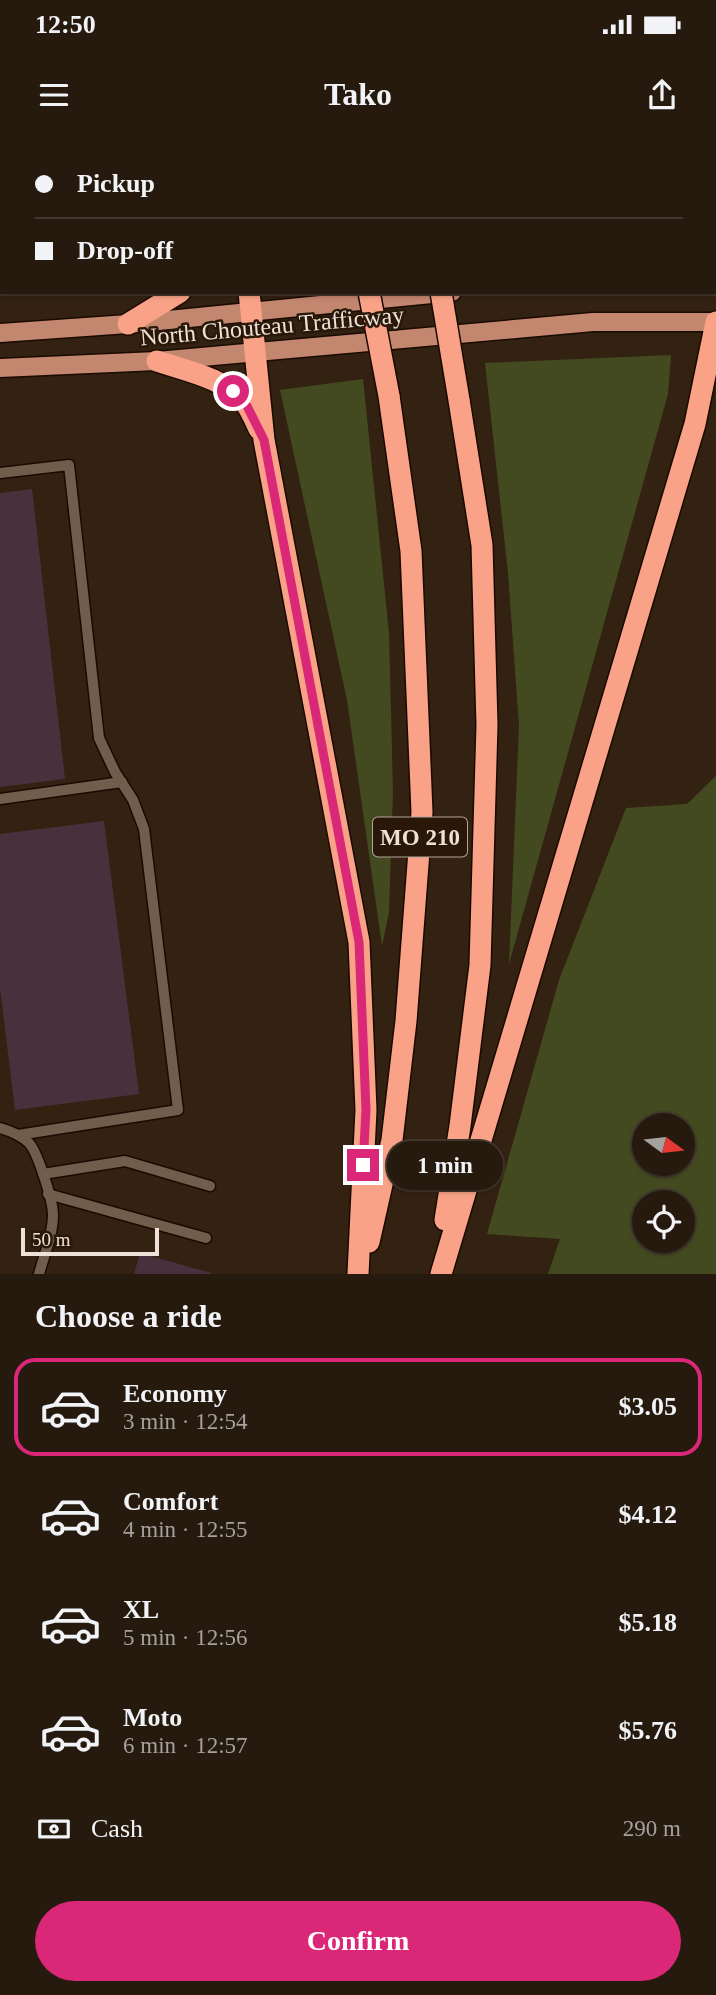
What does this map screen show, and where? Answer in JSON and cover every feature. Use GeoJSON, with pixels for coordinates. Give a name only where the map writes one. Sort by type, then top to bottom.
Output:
{"type":"FeatureCollection","features":[{"type":"Feature","properties":{"kind":"highway"},"geometry":{"type":"LineString","coordinates":[[128,324],[177,294]]}},
{"type":"Feature","properties":{"kind":"highway","name":"MO 210"},"geometry":{"type":"LineString","coordinates":[[360,1274],[392,1140],[406,1021],[422,812],[411,551],[389,396],[369,294]]}},
{"type":"Feature","properties":{"kind":"highway","name":"MO 210"},"geometry":{"type":"LineString","coordinates":[[439,1274],[480,965],[487,725],[482,545],[441,294]]}},
{"type":"Feature","properties":{"kind":"highway"},"geometry":{"type":"LineString","coordinates":[[250,302],[264,440],[359,942],[366,1110],[360,1274]]}},
{"type":"Feature","properties":{"kind":"highway"},"geometry":{"type":"LineString","coordinates":[[439,1274],[695,424],[716,322]]}},
{"type":"Feature","properties":{"kind":"highway"},"geometry":{"type":"LineString","coordinates":[[158,361],[211,379],[233,391],[247,406],[264,440]]}},
{"type":"Feature","properties":{"kind":"main road","name":"North Chouteau Trafficway"},"geometry":{"type":"LineString","coordinates":[[0,333],[128,324],[250,302],[412,294]]}},
{"type":"Feature","properties":{"kind":"main road","name":"North Chouteau Trafficway"},"geometry":{"type":"LineString","coordinates":[[0,368],[158,361],[593,322],[716,322]]}},
{"type":"Feature","properties":{"kind":"lane"},"geometry":{"type":"LineString","coordinates":[[0,473],[69,465],[99,738],[133,800],[144,829],[178,1110],[18,1135]]}},
{"type":"Feature","properties":{"kind":"lane"},"geometry":{"type":"LineString","coordinates":[[0,799],[122,782]]}},
{"type":"Feature","properties":{"kind":"lane"},"geometry":{"type":"LineString","coordinates":[[0,1128],[18,1135],[31,1145],[43,1174],[53,1214],[52,1229],[39,1274]]}},
{"type":"Feature","properties":{"kind":"lane"},"geometry":{"type":"LineString","coordinates":[[43,1174],[125,1161],[210,1186]]}},
{"type":"Feature","properties":{"kind":"lane"},"geometry":{"type":"LineString","coordinates":[[48,1194],[206,1238]]}},
{"type":"Feature","properties":{"kind":"green space"},"geometry":{"type":"Polygon","coordinates":[[[671,355],[668,394],[509,964],[519,726],[508,573],[485,363],[671,355]]]}},
{"type":"Feature","properties":{"kind":"green space"},"geometry":{"type":"Polygon","coordinates":[[[363,379],[389,633],[393,791],[389,912],[382,946],[347,700],[280,390],[363,379]]]}},
{"type":"Feature","properties":{"kind":"green space"},"geometry":{"type":"Polygon","coordinates":[[[716,776],[716,1274],[548,1274],[560,1239],[487,1234],[559,980],[626,808],[687,804],[716,776]]]}},
{"type":"Feature","properties":{"kind":"building"},"geometry":{"type":"Polygon","coordinates":[[[32,489],[65,779],[0,787],[0,493],[32,489]]]}},
{"type":"Feature","properties":{"kind":"building"},"geometry":{"type":"Polygon","coordinates":[[[104,821],[139,1094],[15,1110],[0,988],[0,834],[104,821]]]}},
{"type":"Feature","properties":{"kind":"building"},"geometry":{"type":"Polygon","coordinates":[[[140,1253],[211,1273],[211,1274],[134,1274],[140,1253]]]}},
{"type":"Feature","properties":{"kind":"route"},"geometry":{"type":"LineString","coordinates":[[233,391],[247,406],[264,440],[359,942],[366,1110],[363,1165]]}}]}
